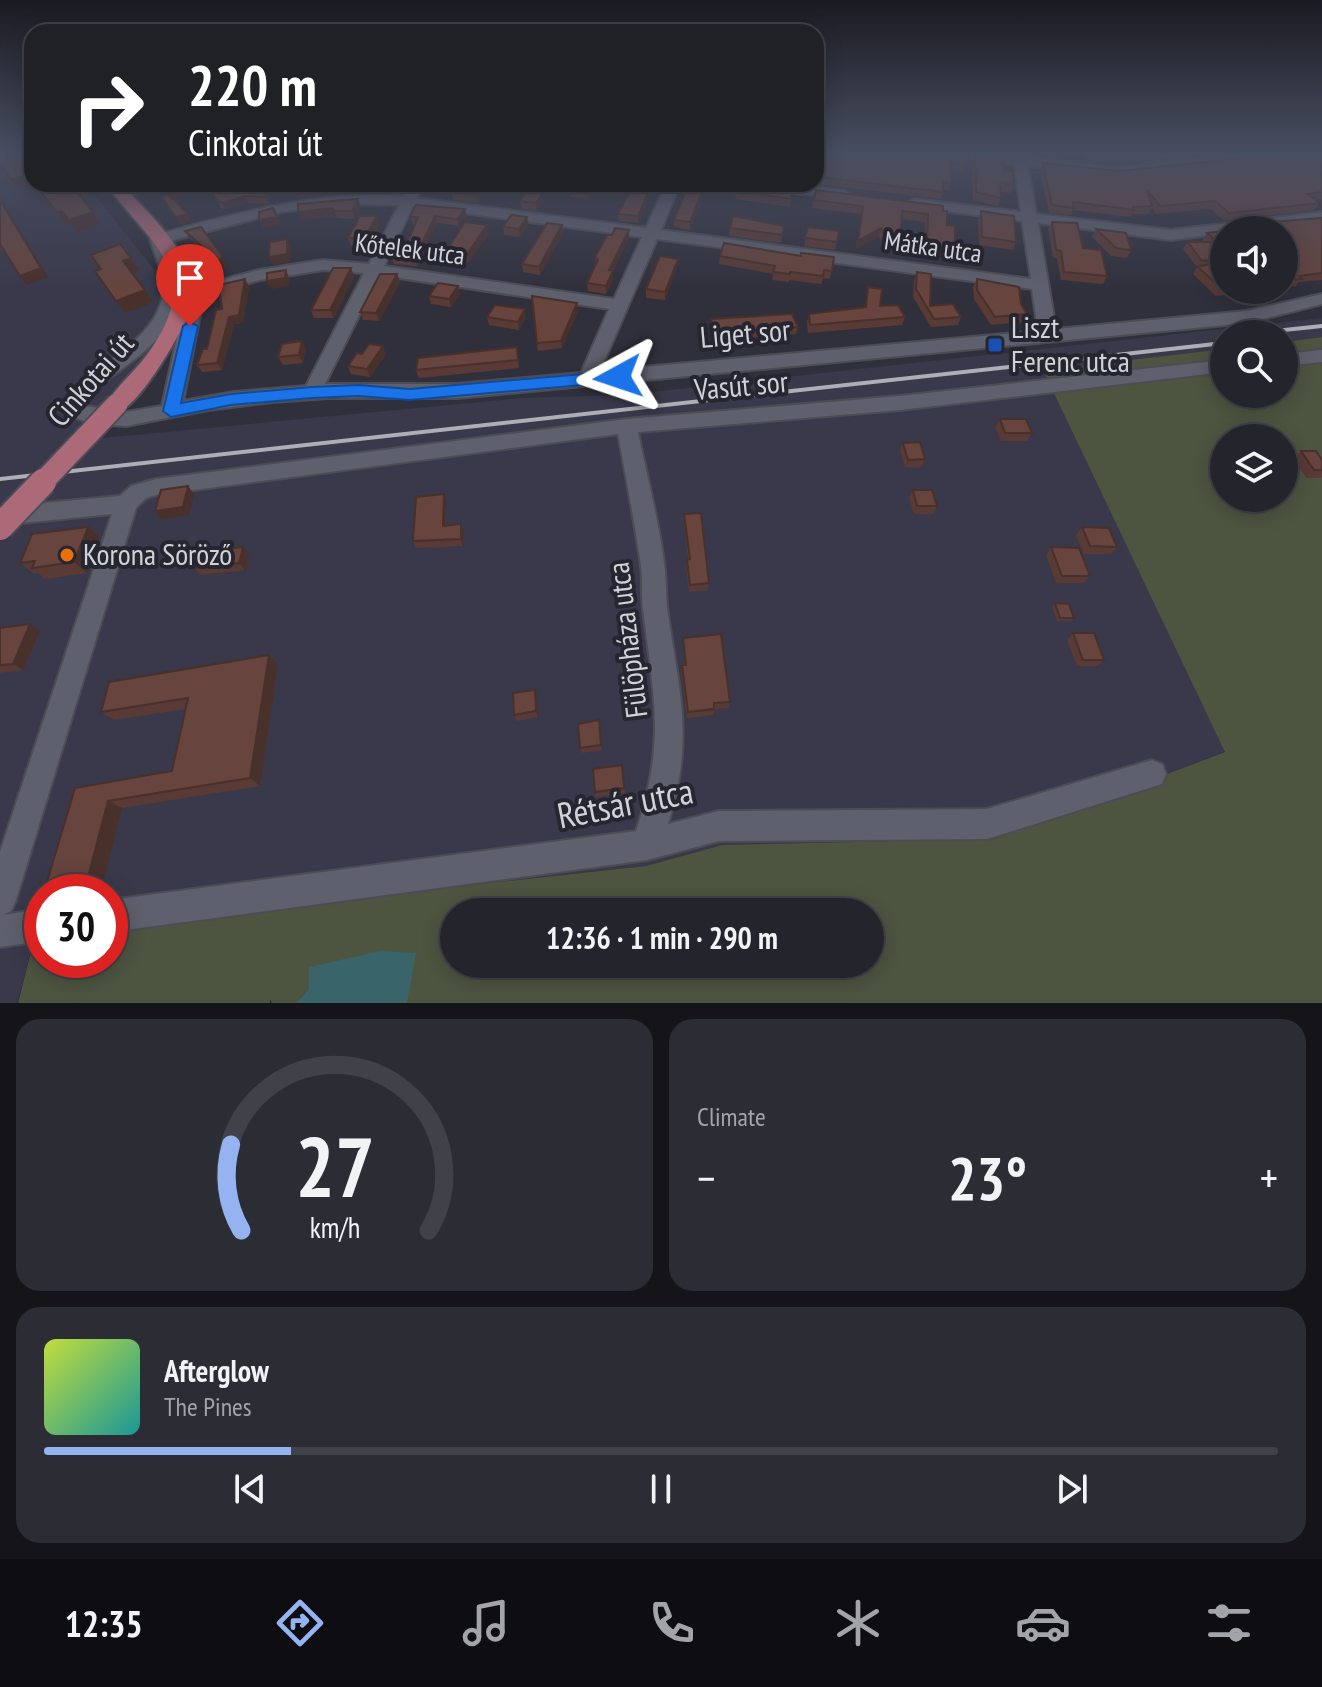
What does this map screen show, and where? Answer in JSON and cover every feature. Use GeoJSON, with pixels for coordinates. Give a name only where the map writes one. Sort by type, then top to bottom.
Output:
{"type":"FeatureCollection","features":[{"type":"Feature","properties":{"kind":"main road","name":"Cinkotai út"},"geometry":{"type":"LineString","coordinates":[[0,527],[117,404],[154,358],[180,310],[184,295],[182,276],[172,256],[125,198]]}},
{"type":"Feature","properties":{"kind":"street","name":"Mátka utca"},"geometry":{"type":"LineString","coordinates":[[158,239],[274,207],[356,198],[407,201],[1039,285]]}},
{"type":"Feature","properties":{"kind":"street"},"geometry":{"type":"LineString","coordinates":[[312,392],[409,198]]}},
{"type":"Feature","properties":{"kind":"street"},"geometry":{"type":"LineString","coordinates":[[587,380],[667,198]]}},
{"type":"Feature","properties":{"kind":"street"},"geometry":{"type":"LineString","coordinates":[[1026,198],[1048,336]]}},
{"type":"Feature","properties":{"kind":"street"},"geometry":{"type":"LineString","coordinates":[[892,201],[1171,235],[1322,217]]}},
{"type":"Feature","properties":{"kind":"street","name":"Liget sor"},"geometry":{"type":"LineString","coordinates":[[158,239],[172,287],[164,318],[139,348],[91,382],[74,404],[77,411],[91,418],[114,420],[231,400],[312,392],[410,394],[587,380],[1247,317],[1322,299]]}},
{"type":"Feature","properties":{"kind":"street","name":"Cinkotai út"},"geometry":{"type":"LineString","coordinates":[[171,411],[196,292],[187,266],[172,256]]}},
{"type":"Feature","properties":{"kind":"street","name":"Kőtelek utca"},"geometry":{"type":"LineString","coordinates":[[196,292],[292,268],[323,265],[374,269],[619,305]]}},
{"type":"Feature","properties":{"kind":"street"},"geometry":{"type":"LineString","coordinates":[[1298,359],[1322,356]]}},
{"type":"Feature","properties":{"kind":"street","name":"Vasút sor"},"geometry":{"type":"LineString","coordinates":[[126,504],[139,492],[156,487],[627,426],[900,403],[1210,368]]}},
{"type":"Feature","properties":{"kind":"street","name":"Fülöpháza utca"},"geometry":{"type":"LineString","coordinates":[[627,426],[653,569],[670,705],[671,741],[665,788],[647,845]]}},
{"type":"Feature","properties":{"kind":"street"},"geometry":{"type":"LineString","coordinates":[[0,516],[126,504],[0,900]]}},
{"type":"Feature","properties":{"kind":"street","name":"Rétsár utca"},"geometry":{"type":"LineString","coordinates":[[128,914],[647,845],[719,826],[987,824],[1152,774]]}},
{"type":"Feature","properties":{"kind":"street"},"geometry":{"type":"LineString","coordinates":[[0,931],[24,928]]}},
{"type":"Feature","properties":{"kind":"shaded area"},"geometry":{"type":"Polygon","coordinates":[[[0,198],[97,198],[172,292],[159,360],[136,398],[103,438],[522,398],[625,395],[1210,330],[1210,351],[1044,370],[1226,751],[994,839],[722,845],[646,866],[128,922],[128,874],[24,874],[24,977],[17,1003],[0,1003],[0,198]]]}},
{"type":"Feature","properties":{"kind":"shaded area"},"geometry":{"type":"Polygon","coordinates":[[[1322,318],[1322,337],[1298,340],[1298,321],[1322,318]]]}},
{"type":"Feature","properties":{"kind":"shaded area"},"geometry":{"type":"Polygon","coordinates":[[[1322,337],[1322,1003],[407,1003],[407,999],[309,989],[296,1003],[272,1003],[270,999],[270,1003],[18,1003],[24,978],[128,978],[128,922],[646,866],[722,845],[994,839],[1225,752],[1043,370],[1210,351],[1210,408],[1298,408],[1298,340],[1322,337]]]}},
{"type":"Feature","properties":{"kind":"shaded area"},"geometry":{"type":"Polygon","coordinates":[[[380,951],[416,953],[407,1003],[296,1003],[309,989],[309,967],[380,951]]]}},
{"type":"Feature","properties":{"kind":"building"},"geometry":{"type":"Polygon","coordinates":[[[46,198],[82,198],[93,212],[69,220],[62,211],[57,212],[46,198]]]}},
{"type":"Feature","properties":{"kind":"building"},"geometry":{"type":"Polygon","coordinates":[[[162,198],[172,198],[188,214],[176,217],[162,198]]]}},
{"type":"Feature","properties":{"kind":"building"},"geometry":{"type":"Polygon","coordinates":[[[215,198],[239,198],[223,203],[215,198]]]}},
{"type":"Feature","properties":{"kind":"building"},"geometry":{"type":"Polygon","coordinates":[[[522,198],[539,198],[536,203],[520,201],[522,198]]]}},
{"type":"Feature","properties":{"kind":"building"},"geometry":{"type":"Polygon","coordinates":[[[627,198],[646,198],[638,216],[618,214],[627,198]]]}},
{"type":"Feature","properties":{"kind":"building"},"geometry":{"type":"Polygon","coordinates":[[[683,198],[700,198],[690,222],[674,220],[683,198]]]}},
{"type":"Feature","properties":{"kind":"building"},"geometry":{"type":"Polygon","coordinates":[[[878,198],[943,206],[943,211],[947,211],[947,225],[955,226],[955,248],[927,247],[928,214],[902,211],[900,244],[889,242],[881,228],[858,241],[863,206],[814,200],[878,198]]]}},
{"type":"Feature","properties":{"kind":"building"},"geometry":{"type":"Polygon","coordinates":[[[1050,198],[1149,198],[1152,206],[1133,207],[1134,210],[1073,202],[1074,208],[1052,205],[1050,198]]]}},
{"type":"Feature","properties":{"kind":"building"},"geometry":{"type":"Polygon","coordinates":[[[1153,198],[1313,198],[1320,203],[1229,213],[1215,201],[1160,206],[1153,198]]]}},
{"type":"Feature","properties":{"kind":"building"},"geometry":{"type":"Polygon","coordinates":[[[358,199],[352,211],[334,211],[333,208],[298,212],[298,204],[358,199]]]}},
{"type":"Feature","properties":{"kind":"building"},"geometry":{"type":"Polygon","coordinates":[[[0,200],[41,268],[20,276],[0,244],[0,200]]]}},
{"type":"Feature","properties":{"kind":"building"},"geometry":{"type":"Polygon","coordinates":[[[416,205],[465,209],[457,219],[435,216],[415,258],[392,257],[389,252],[394,243],[407,244],[418,217],[410,217],[416,205]]]}},
{"type":"Feature","properties":{"kind":"building"},"geometry":{"type":"Polygon","coordinates":[[[273,208],[277,217],[259,220],[259,212],[273,208]]]}},
{"type":"Feature","properties":{"kind":"building"},"geometry":{"type":"Polygon","coordinates":[[[981,211],[1014,216],[1016,242],[982,237],[981,211]]]}},
{"type":"Feature","properties":{"kind":"building"},"geometry":{"type":"Polygon","coordinates":[[[511,215],[527,217],[519,229],[503,227],[511,215]]]}},
{"type":"Feature","properties":{"kind":"building"},"geometry":{"type":"Polygon","coordinates":[[[360,216],[377,216],[364,239],[348,238],[360,216]]]}},
{"type":"Feature","properties":{"kind":"building"},"geometry":{"type":"Polygon","coordinates":[[[733,216],[784,226],[782,235],[730,228],[733,216]]]}},
{"type":"Feature","properties":{"kind":"building"},"geometry":{"type":"Polygon","coordinates":[[[1322,218],[1322,273],[1299,276],[1302,279],[1298,279],[1298,220],[1322,218]]]}},
{"type":"Feature","properties":{"kind":"building"},"geometry":{"type":"Polygon","coordinates":[[[465,222],[487,225],[467,254],[446,251],[465,222]]]}},
{"type":"Feature","properties":{"kind":"building"},"geometry":{"type":"Polygon","coordinates":[[[1052,222],[1077,223],[1083,248],[1101,250],[1107,276],[1064,272],[1061,251],[1056,250],[1052,222]]]}},
{"type":"Feature","properties":{"kind":"building"},"geometry":{"type":"Polygon","coordinates":[[[547,223],[562,225],[539,267],[522,264],[547,223]]]}},
{"type":"Feature","properties":{"kind":"building"},"geometry":{"type":"Polygon","coordinates":[[[201,227],[223,257],[218,261],[185,231],[201,227]]]}},
{"type":"Feature","properties":{"kind":"building"},"geometry":{"type":"Polygon","coordinates":[[[808,227],[839,231],[837,242],[805,238],[808,227]]]}},
{"type":"Feature","properties":{"kind":"building"},"geometry":{"type":"Polygon","coordinates":[[[615,228],[629,230],[609,270],[613,271],[606,286],[587,283],[598,260],[595,257],[607,235],[612,235],[615,228]]]}},
{"type":"Feature","properties":{"kind":"building"},"geometry":{"type":"Polygon","coordinates":[[[1096,229],[1126,233],[1131,250],[1116,248],[1096,229]]]}},
{"type":"Feature","properties":{"kind":"building"},"geometry":{"type":"Polygon","coordinates":[[[287,239],[287,254],[269,257],[270,242],[287,239]]]}},
{"type":"Feature","properties":{"kind":"building"},"geometry":{"type":"Polygon","coordinates":[[[1188,242],[1210,242],[1210,261],[1201,260],[1188,242]]]}},
{"type":"Feature","properties":{"kind":"building"},"geometry":{"type":"Polygon","coordinates":[[[724,243],[801,256],[801,253],[834,257],[832,271],[824,270],[823,276],[773,272],[775,266],[720,256],[724,243]]]}},
{"type":"Feature","properties":{"kind":"building"},"geometry":{"type":"Polygon","coordinates":[[[120,244],[131,258],[123,261],[145,290],[116,301],[95,271],[101,269],[91,255],[120,244]]]}},
{"type":"Feature","properties":{"kind":"building"},"geometry":{"type":"Polygon","coordinates":[[[660,256],[678,259],[665,292],[646,289],[660,256]]]}},
{"type":"Feature","properties":{"kind":"building"},"geometry":{"type":"Polygon","coordinates":[[[1210,264],[1210,278],[1198,267],[1210,264]]]}},
{"type":"Feature","properties":{"kind":"building"},"geometry":{"type":"Polygon","coordinates":[[[333,268],[351,268],[330,310],[311,310],[333,268]]]}},
{"type":"Feature","properties":{"kind":"building"},"geometry":{"type":"Polygon","coordinates":[[[286,270],[285,278],[267,281],[267,273],[286,270]]]}},
{"type":"Feature","properties":{"kind":"building"},"geometry":{"type":"Polygon","coordinates":[[[917,272],[931,274],[930,306],[953,304],[961,317],[934,319],[916,289],[917,272]]]}},
{"type":"Feature","properties":{"kind":"building"},"geometry":{"type":"Polygon","coordinates":[[[380,274],[397,274],[376,313],[360,312],[380,274]]]}},
{"type":"Feature","properties":{"kind":"building"},"geometry":{"type":"Polygon","coordinates":[[[245,279],[239,315],[229,317],[217,363],[197,365],[203,349],[207,349],[216,310],[222,309],[219,285],[245,279]]]}},
{"type":"Feature","properties":{"kind":"building"},"geometry":{"type":"Polygon","coordinates":[[[977,279],[1019,287],[1021,304],[1027,314],[995,317],[977,290],[977,279]]]}},
{"type":"Feature","properties":{"kind":"building"},"geometry":{"type":"Polygon","coordinates":[[[438,283],[458,286],[449,299],[429,296],[438,283]]]}},
{"type":"Feature","properties":{"kind":"building"},"geometry":{"type":"Polygon","coordinates":[[[868,287],[882,289],[880,306],[898,305],[905,317],[810,325],[809,314],[866,307],[868,287]]]}},
{"type":"Feature","properties":{"kind":"building"},"geometry":{"type":"Polygon","coordinates":[[[532,296],[577,303],[561,341],[537,343],[532,296]]]}},
{"type":"Feature","properties":{"kind":"building"},"geometry":{"type":"Polygon","coordinates":[[[495,305],[525,309],[518,322],[487,317],[495,305]]]}},
{"type":"Feature","properties":{"kind":"building"},"geometry":{"type":"Polygon","coordinates":[[[792,314],[798,327],[715,334],[711,319],[792,314]]]}},
{"type":"Feature","properties":{"kind":"building"},"geometry":{"type":"Polygon","coordinates":[[[302,341],[299,355],[278,357],[282,344],[302,341]]]}},
{"type":"Feature","properties":{"kind":"building"},"geometry":{"type":"Polygon","coordinates":[[[369,344],[383,346],[367,369],[348,366],[357,353],[362,354],[369,344]]]}},
{"type":"Feature","properties":{"kind":"building"},"geometry":{"type":"Polygon","coordinates":[[[517,347],[518,360],[416,370],[418,358],[517,347]]]}},
{"type":"Feature","properties":{"kind":"building"},"geometry":{"type":"Polygon","coordinates":[[[1000,419],[1026,419],[1032,433],[1005,433],[1000,419]]]}},
{"type":"Feature","properties":{"kind":"building"},"geometry":{"type":"Polygon","coordinates":[[[920,442],[925,459],[908,460],[903,443],[920,442]]]}},
{"type":"Feature","properties":{"kind":"building"},"geometry":{"type":"Polygon","coordinates":[[[1301,451],[1316,451],[1322,460],[1322,470],[1314,470],[1301,451]]]}},
{"type":"Feature","properties":{"kind":"building"},"geometry":{"type":"Polygon","coordinates":[[[188,486],[183,507],[155,511],[161,490],[188,486]]]}},
{"type":"Feature","properties":{"kind":"building"},"geometry":{"type":"Polygon","coordinates":[[[913,490],[932,490],[937,506],[917,506],[913,490]]]}},
{"type":"Feature","properties":{"kind":"building"},"geometry":{"type":"Polygon","coordinates":[[[444,494],[443,526],[461,524],[461,539],[413,541],[416,497],[444,494]]]}},
{"type":"Feature","properties":{"kind":"building"},"geometry":{"type":"Polygon","coordinates":[[[701,513],[709,583],[690,585],[684,514],[701,513]]]}},
{"type":"Feature","properties":{"kind":"building"},"geometry":{"type":"Polygon","coordinates":[[[88,527],[74,562],[32,568],[35,561],[20,563],[32,534],[88,527]]]}},
{"type":"Feature","properties":{"kind":"building"},"geometry":{"type":"Polygon","coordinates":[[[1082,527],[1109,528],[1117,547],[1090,546],[1082,527]]]}},
{"type":"Feature","properties":{"kind":"building"},"geometry":{"type":"Polygon","coordinates":[[[243,547],[239,563],[194,568],[199,552],[243,547]]]}},
{"type":"Feature","properties":{"kind":"building"},"geometry":{"type":"Polygon","coordinates":[[[1051,547],[1079,548],[1090,576],[1062,576],[1051,547]]]}},
{"type":"Feature","properties":{"kind":"building"},"geometry":{"type":"Polygon","coordinates":[[[1055,603],[1069,604],[1074,618],[1060,618],[1055,603]]]}},
{"type":"Feature","properties":{"kind":"building"},"geometry":{"type":"Polygon","coordinates":[[[30,624],[13,664],[0,665],[0,628],[30,624]]]}},
{"type":"Feature","properties":{"kind":"building"},"geometry":{"type":"Polygon","coordinates":[[[1073,633],[1094,633],[1104,660],[1083,660],[1073,633]]]}},
{"type":"Feature","properties":{"kind":"building"},"geometry":{"type":"Polygon","coordinates":[[[721,634],[730,702],[714,703],[714,709],[688,712],[682,665],[686,665],[683,638],[721,634]]]}},
{"type":"Feature","properties":{"kind":"building"},"geometry":{"type":"Polygon","coordinates":[[[269,655],[250,778],[108,801],[89,874],[49,874],[75,788],[172,771],[188,698],[101,712],[109,682],[269,655]]]}},
{"type":"Feature","properties":{"kind":"building"},"geometry":{"type":"Polygon","coordinates":[[[535,690],[536,711],[514,715],[513,693],[535,690]]]}},
{"type":"Feature","properties":{"kind":"building"},"geometry":{"type":"Polygon","coordinates":[[[599,720],[601,745],[580,748],[578,724],[599,720]]]}},
{"type":"Feature","properties":{"kind":"building"},"geometry":{"type":"Polygon","coordinates":[[[622,765],[624,788],[595,792],[593,769],[622,765]]]}},
{"type":"Feature","properties":{"kind":"railway"},"geometry":{"type":"LineString","coordinates":[[1298,329],[1322,326]]}},
{"type":"Feature","properties":{"kind":"railway"},"geometry":{"type":"LineString","coordinates":[[0,479],[1210,345]]}},
{"type":"Feature","properties":{"kind":"place","name":"Liszt Ferenc utca"},"geometry":{"type":"Point","coordinates":[995,345]}},
{"type":"Feature","properties":{"kind":"place","name":"Korona Söröző"},"geometry":{"type":"Point","coordinates":[67,555]}},
{"type":"Feature","properties":{"kind":"route"},"geometry":{"type":"LineString","coordinates":[[190,326],[171,411],[208,403],[312,392],[340,390],[410,394],[618,377]]}}]}
